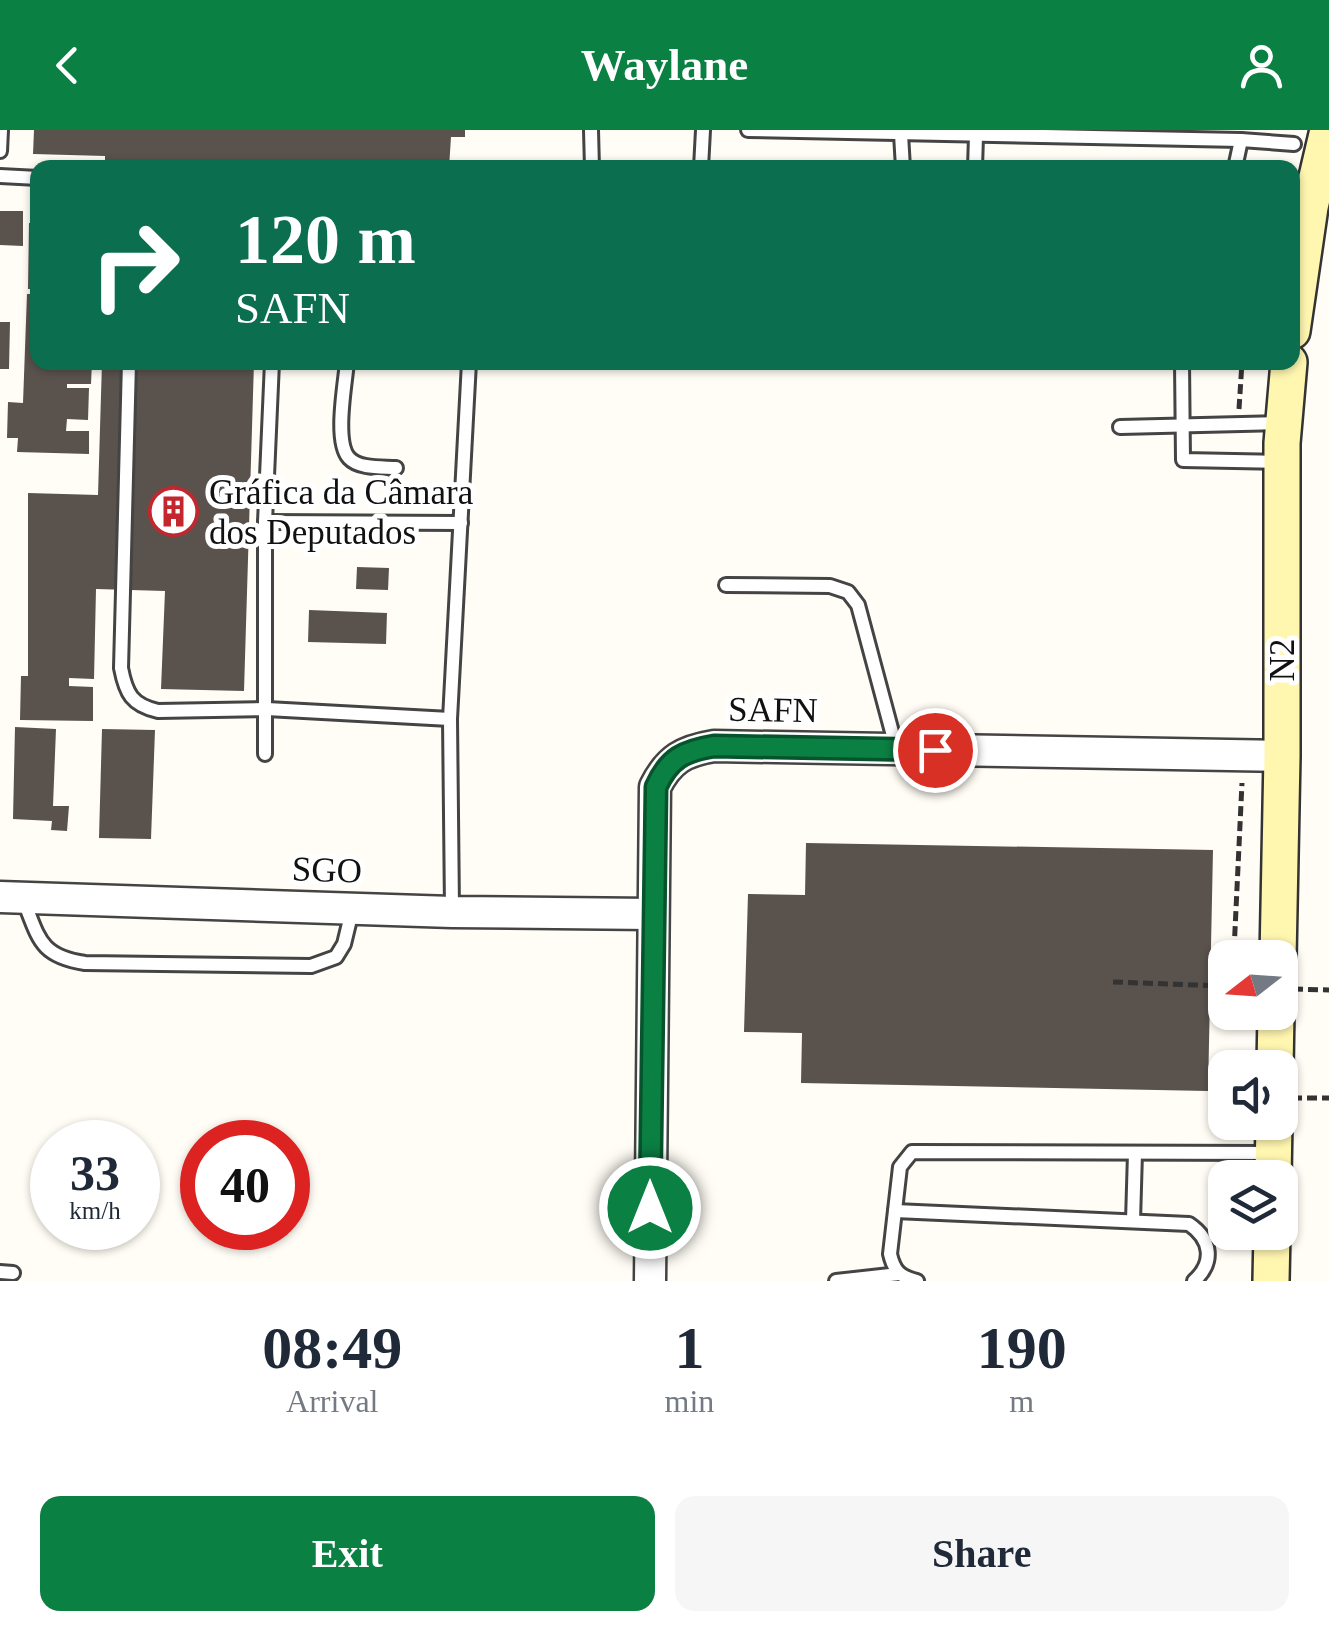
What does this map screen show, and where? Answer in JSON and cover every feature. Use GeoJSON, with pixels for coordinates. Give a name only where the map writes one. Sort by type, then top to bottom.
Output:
{"type":"FeatureCollection","features":[{"type":"Feature","properties":{"kind":"main road"},"geometry":{"type":"LineString","coordinates":[[1300,276],[1310,207],[1328,130]]}},
{"type":"Feature","properties":{"kind":"main road","name":"N2"},"geometry":{"type":"LineString","coordinates":[[1278,940],[1282,462],[1288,370]]}},
{"type":"Feature","properties":{"kind":"main road"},"geometry":{"type":"LineString","coordinates":[[1272,1250],[1272,1281]]}},
{"type":"Feature","properties":{"kind":"street","name":"SAFN"},"geometry":{"type":"LineString","coordinates":[[650,1281],[656,787],[673,760],[688,750],[714,746],[1282,756]]}},
{"type":"Feature","properties":{"kind":"street","name":"SGO"},"geometry":{"type":"LineString","coordinates":[[11,897],[452,912],[652,914]]}},
{"type":"Feature","properties":{"kind":"lane"},"geometry":{"type":"LineString","coordinates":[[0,151],[1,130]]}},
{"type":"Feature","properties":{"kind":"lane"},"geometry":{"type":"LineString","coordinates":[[592,130],[592,160]]}},
{"type":"Feature","properties":{"kind":"lane"},"geometry":{"type":"LineString","coordinates":[[701,160],[704,130]]}},
{"type":"Feature","properties":{"kind":"lane"},"geometry":{"type":"LineString","coordinates":[[748,130],[1294,144]]}},
{"type":"Feature","properties":{"kind":"lane"},"geometry":{"type":"LineString","coordinates":[[901,134],[903,160]]}},
{"type":"Feature","properties":{"kind":"lane"},"geometry":{"type":"LineString","coordinates":[[975,160],[976,136]]}},
{"type":"Feature","properties":{"kind":"lane"},"geometry":{"type":"LineString","coordinates":[[1237,160],[1241,140]]}},
{"type":"Feature","properties":{"kind":"lane"},"geometry":{"type":"LineString","coordinates":[[0,176],[30,178]]}},
{"type":"Feature","properties":{"kind":"lane"},"geometry":{"type":"LineString","coordinates":[[129,370],[122,668],[125,689],[142,708],[267,708],[450,719]]}},
{"type":"Feature","properties":{"kind":"lane"},"geometry":{"type":"LineString","coordinates":[[265,754],[266,522],[272,370]]}},
{"type":"Feature","properties":{"kind":"lane"},"geometry":{"type":"LineString","coordinates":[[346,370],[341,438],[348,458],[360,465],[396,468]]}},
{"type":"Feature","properties":{"kind":"lane"},"geometry":{"type":"LineString","coordinates":[[452,912],[450,719],[469,370]]}},
{"type":"Feature","properties":{"kind":"lane"},"geometry":{"type":"LineString","coordinates":[[1182,370],[1183,460],[1282,462]]}},
{"type":"Feature","properties":{"kind":"lane"},"geometry":{"type":"LineString","coordinates":[[1120,427],[1283,423]]}},
{"type":"Feature","properties":{"kind":"lane"},"geometry":{"type":"LineString","coordinates":[[266,522],[461,523]]}},
{"type":"Feature","properties":{"kind":"lane"},"geometry":{"type":"LineString","coordinates":[[726,585],[830,586],[848,592],[858,605],[897,749]]}},
{"type":"Feature","properties":{"kind":"lane"},"geometry":{"type":"LineString","coordinates":[[11,897],[40,941],[60,960],[84,964],[311,966],[336,957],[344,944],[353,908]]}},
{"type":"Feature","properties":{"kind":"lane"},"geometry":{"type":"LineString","coordinates":[[899,1274],[890,1254],[900,1167],[912,1152],[1274,1151]]}},
{"type":"Feature","properties":{"kind":"lane"},"geometry":{"type":"LineString","coordinates":[[1133,1220],[1135,1153]]}},
{"type":"Feature","properties":{"kind":"lane"},"geometry":{"type":"LineString","coordinates":[[895,1211],[1189,1224],[1207,1241],[1209,1255],[1205,1270],[1194,1281]]}},
{"type":"Feature","properties":{"kind":"lane"},"geometry":{"type":"LineString","coordinates":[[836,1281],[899,1274],[917,1281]]}},
{"type":"Feature","properties":{"kind":"path"},"geometry":{"type":"LineString","coordinates":[[1239,424],[1242,370]]}},
{"type":"Feature","properties":{"kind":"path"},"geometry":{"type":"LineString","coordinates":[[1234,940],[1243,755]]}},
{"type":"Feature","properties":{"kind":"path"},"geometry":{"type":"LineString","coordinates":[[1114,982],[1208,985]]}},
{"type":"Feature","properties":{"kind":"path"},"geometry":{"type":"LineString","coordinates":[[1298,989],[1329,990]]}},
{"type":"Feature","properties":{"kind":"path"},"geometry":{"type":"LineString","coordinates":[[1298,1098],[1329,1098]]}},
{"type":"Feature","properties":{"kind":"building"},"geometry":{"type":"Polygon","coordinates":[[[34,130],[465,130],[465,137],[451,137],[450,160],[105,160],[105,156],[33,154],[34,130]]]}},
{"type":"Feature","properties":{"kind":"building"},"geometry":{"type":"Polygon","coordinates":[[[0,211],[23,211],[23,246],[0,245],[0,211]]]}},
{"type":"Feature","properties":{"kind":"building"},"geometry":{"type":"Polygon","coordinates":[[[29,223],[30,223],[30,289],[29,223]]]}},
{"type":"Feature","properties":{"kind":"building"},"geometry":{"type":"Polygon","coordinates":[[[30,294],[30,370],[92,370],[91,384],[67,384],[67,388],[89,388],[88,420],[67,419],[66,431],[89,431],[89,454],[17,452],[18,438],[7,438],[8,402],[23,403],[30,294]]]}},
{"type":"Feature","properties":{"kind":"building"},"geometry":{"type":"Polygon","coordinates":[[[0,322],[10,322],[9,369],[0,369],[0,322]]]}},
{"type":"Feature","properties":{"kind":"building","name":"Gráfica da Câmara dos Deputados"},"geometry":{"type":"Polygon","coordinates":[[[102,370],[254,370],[244,691],[161,689],[165,591],[96,589],[94,679],[69,678],[69,686],[93,687],[93,721],[20,720],[21,676],[28,676],[28,493],[98,495],[102,370]]]}},
{"type":"Feature","properties":{"kind":"building"},"geometry":{"type":"Polygon","coordinates":[[[357,567],[389,568],[388,590],[356,589],[357,567]]]}},
{"type":"Feature","properties":{"kind":"building"},"geometry":{"type":"Polygon","coordinates":[[[309,610],[387,613],[386,644],[308,642],[309,610]]]}},
{"type":"Feature","properties":{"kind":"building"},"geometry":{"type":"Polygon","coordinates":[[[15,727],[56,729],[53,806],[69,806],[67,831],[51,830],[52,821],[13,819],[15,727]]]}},
{"type":"Feature","properties":{"kind":"building"},"geometry":{"type":"Polygon","coordinates":[[[102,729],[155,730],[151,839],[99,838],[102,729]]]}},
{"type":"Feature","properties":{"kind":"building"},"geometry":{"type":"Polygon","coordinates":[[[806,843],[1213,850],[1211,940],[1208,940],[1208,1091],[801,1083],[802,1033],[744,1032],[748,894],[805,895],[806,843]]]}},
{"type":"Feature","properties":{"kind":"place","name":"Gráfica da Câmara dos Deputados"},"geometry":{"type":"Point","coordinates":[174,512]}},
{"type":"Feature","properties":{"kind":"route"},"geometry":{"type":"LineString","coordinates":[[650,1208],[656,787],[664,770],[688,750],[714,746],[935,750]]}}]}
